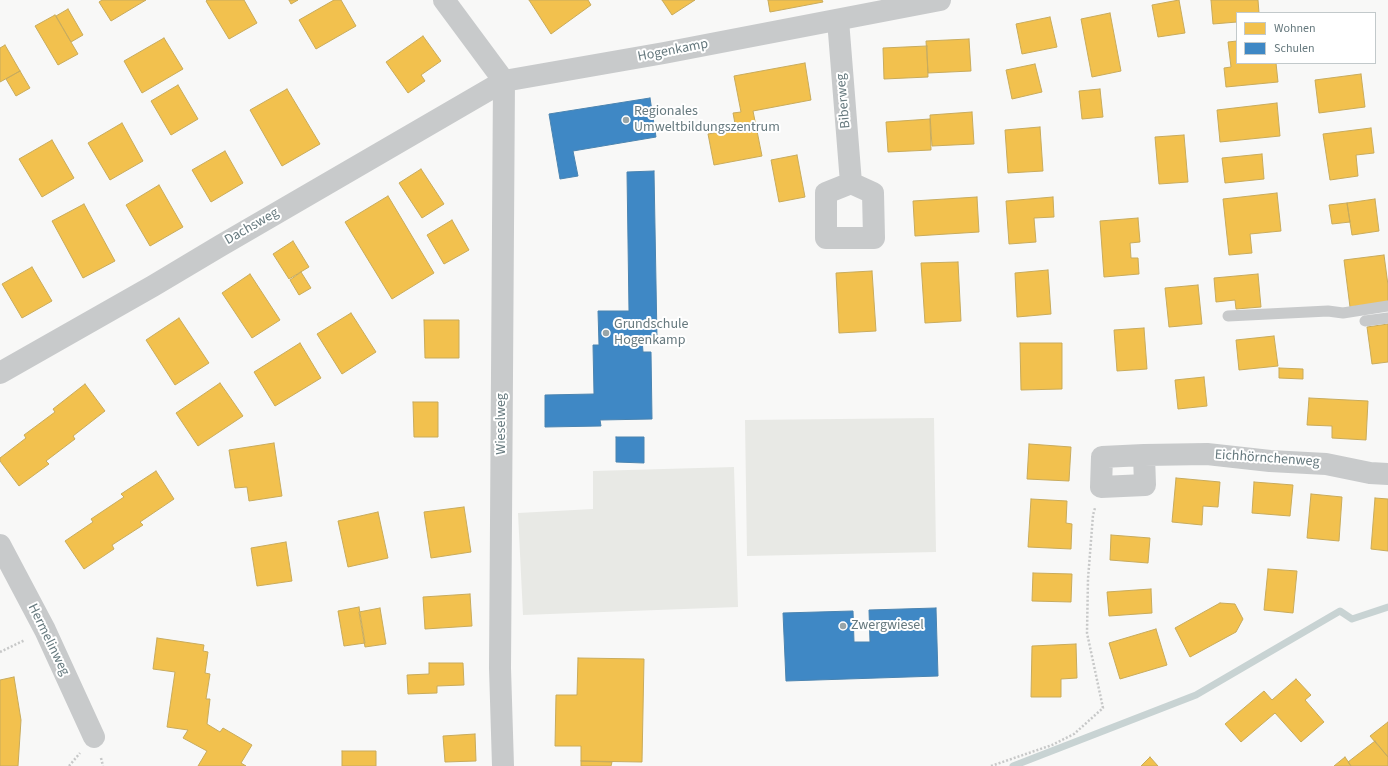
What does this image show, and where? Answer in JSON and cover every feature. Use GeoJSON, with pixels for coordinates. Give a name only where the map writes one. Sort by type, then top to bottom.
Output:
{"type":"FeatureCollection","features":[{"type":"Feature","properties":{"kind":"street"},"geometry":{"type":"LineString","coordinates":[[444,0],[504,81]]}},
{"type":"Feature","properties":{"kind":"street","name":"Hogenkamp"},"geometry":{"type":"LineString","coordinates":[[504,81],[940,0]]}},
{"type":"Feature","properties":{"kind":"street","name":"Biberweg"},"geometry":{"type":"LineString","coordinates":[[838,20],[851,183]]}},
{"type":"Feature","properties":{"kind":"street","name":"Dachsweg"},"geometry":{"type":"LineString","coordinates":[[0,373],[153,286],[504,81]]}},
{"type":"Feature","properties":{"kind":"street","name":"Wieselweg"},"geometry":{"type":"LineString","coordinates":[[503,766],[500,652],[504,81]]}},
{"type":"Feature","properties":{"kind":"street","name":"Eichhörnchenweg"},"geometry":{"type":"LineString","coordinates":[[1101,487],[1102,457],[1144,455],[1208,454],[1270,461],[1326,464],[1370,474],[1388,474]]}},
{"type":"Feature","properties":{"kind":"street"},"geometry":{"type":"LineString","coordinates":[[1101,487],[1145,485],[1144,455]]}},
{"type":"Feature","properties":{"kind":"street","name":"Hermelinweg"},"geometry":{"type":"LineString","coordinates":[[0,545],[45,630],[94,737]]}},
{"type":"Feature","properties":{"kind":"lane"},"geometry":{"type":"LineString","coordinates":[[1228,316],[1328,311],[1343,313],[1388,306]]}},
{"type":"Feature","properties":{"kind":"lane"},"geometry":{"type":"LineString","coordinates":[[1364,321],[1388,318]]}},
{"type":"Feature","properties":{"kind":"path"},"geometry":{"type":"LineString","coordinates":[[991,766],[1052,745],[1074,734],[1103,708],[1088,633],[1088,579],[1093,516],[1101,487]]}},
{"type":"Feature","properties":{"kind":"path"},"geometry":{"type":"LineString","coordinates":[[0,652],[45,630]]}},
{"type":"Feature","properties":{"kind":"shaded area"},"geometry":{"type":"Polygon","coordinates":[[[934,418],[936,552],[747,556],[745,420],[934,418]]]}},
{"type":"Feature","properties":{"kind":"shaded area"},"geometry":{"type":"Polygon","coordinates":[[[734,467],[738,607],[523,615],[518,513],[593,509],[593,471],[734,467]]]}},
{"type":"Feature","properties":{"kind":"building: Wohnen"},"geometry":{"type":"Polygon","coordinates":[[[102,0],[146,0],[111,21],[99,2],[102,0]]]}},
{"type":"Feature","properties":{"kind":"building: Wohnen"},"geometry":{"type":"Polygon","coordinates":[[[244,0],[257,23],[229,39],[206,1],[244,0]]]}},
{"type":"Feature","properties":{"kind":"building: Wohnen"},"geometry":{"type":"Polygon","coordinates":[[[289,0],[298,0],[291,4],[289,0]]]}},
{"type":"Feature","properties":{"kind":"building: Wohnen"},"geometry":{"type":"Polygon","coordinates":[[[334,0],[341,0],[356,26],[316,49],[299,20],[334,0]]]}},
{"type":"Feature","properties":{"kind":"building: Wohnen"},"geometry":{"type":"Polygon","coordinates":[[[529,0],[588,0],[591,5],[551,34],[529,0]]]}},
{"type":"Feature","properties":{"kind":"building: Wohnen"},"geometry":{"type":"Polygon","coordinates":[[[662,0],[695,0],[672,15],[662,0]]]}},
{"type":"Feature","properties":{"kind":"building: Wohnen"},"geometry":{"type":"Polygon","coordinates":[[[768,0],[822,0],[823,2],[770,12],[768,0]]]}},
{"type":"Feature","properties":{"kind":"building: Wohnen"},"geometry":{"type":"Polygon","coordinates":[[[1179,0],[1185,33],[1158,37],[1152,5],[1179,0]]]}},
{"type":"Feature","properties":{"kind":"building: Wohnen"},"geometry":{"type":"Polygon","coordinates":[[[1211,0],[1258,0],[1259,12],[1236,12],[1236,22],[1213,24],[1211,0]]]}},
{"type":"Feature","properties":{"kind":"building: Wohnen"},"geometry":{"type":"Polygon","coordinates":[[[68,9],[83,35],[71,42],[56,16],[68,9]]]}},
{"type":"Feature","properties":{"kind":"building: Wohnen"},"geometry":{"type":"Polygon","coordinates":[[[1110,13],[1121,71],[1092,77],[1081,19],[1110,13]]]}},
{"type":"Feature","properties":{"kind":"building: Wohnen"},"geometry":{"type":"Polygon","coordinates":[[[55,15],[78,54],[58,65],[35,26],[55,15]]]}},
{"type":"Feature","properties":{"kind":"building: Wohnen"},"geometry":{"type":"Polygon","coordinates":[[[1050,17],[1057,47],[1022,54],[1016,24],[1050,17]]]}},
{"type":"Feature","properties":{"kind":"building: Wohnen"},"geometry":{"type":"Polygon","coordinates":[[[423,36],[441,61],[421,75],[425,81],[408,93],[386,62],[423,36]]]}},
{"type":"Feature","properties":{"kind":"building: Wohnen"},"geometry":{"type":"Polygon","coordinates":[[[164,38],[183,69],[142,93],[124,61],[164,38]]]}},
{"type":"Feature","properties":{"kind":"building: Wohnen"},"geometry":{"type":"Polygon","coordinates":[[[969,39],[971,71],[928,73],[926,41],[969,39]]]}},
{"type":"Feature","properties":{"kind":"building: Wohnen"},"geometry":{"type":"Polygon","coordinates":[[[1236,41],[1236,64],[1276,64],[1278,82],[1226,87],[1224,68],[1231,67],[1228,42],[1236,41]]]}},
{"type":"Feature","properties":{"kind":"building: Wohnen"},"geometry":{"type":"Polygon","coordinates":[[[5,45],[20,71],[0,82],[0,48],[5,45]]]}},
{"type":"Feature","properties":{"kind":"building: Wohnen"},"geometry":{"type":"Polygon","coordinates":[[[927,46],[928,77],[884,79],[883,48],[927,46]]]}},
{"type":"Feature","properties":{"kind":"building: Wohnen"},"geometry":{"type":"Polygon","coordinates":[[[805,63],[811,100],[753,111],[762,156],[714,165],[708,134],[736,129],[733,113],[741,112],[734,76],[805,63]]]}},
{"type":"Feature","properties":{"kind":"building: Wohnen"},"geometry":{"type":"Polygon","coordinates":[[[1035,64],[1042,92],[1012,99],[1006,70],[1035,64]]]}},
{"type":"Feature","properties":{"kind":"building: Wohnen"},"geometry":{"type":"Polygon","coordinates":[[[20,71],[30,88],[16,96],[6,79],[20,71]]]}},
{"type":"Feature","properties":{"kind":"building: Wohnen"},"geometry":{"type":"Polygon","coordinates":[[[1361,74],[1365,107],[1319,113],[1315,80],[1361,74]]]}},
{"type":"Feature","properties":{"kind":"building: Wohnen"},"geometry":{"type":"Polygon","coordinates":[[[178,85],[198,119],[171,135],[151,101],[178,85]]]}},
{"type":"Feature","properties":{"kind":"building: Wohnen"},"geometry":{"type":"Polygon","coordinates":[[[287,89],[320,144],[282,166],[250,110],[287,89]]]}},
{"type":"Feature","properties":{"kind":"building: Wohnen"},"geometry":{"type":"Polygon","coordinates":[[[1100,89],[1103,117],[1082,119],[1079,91],[1100,89]]]}},
{"type":"Feature","properties":{"kind":"building: Wohnen"},"geometry":{"type":"Polygon","coordinates":[[[1277,103],[1280,136],[1220,142],[1217,110],[1277,103]]]}},
{"type":"Feature","properties":{"kind":"building: Wohnen"},"geometry":{"type":"Polygon","coordinates":[[[972,112],[974,144],[932,146],[930,115],[972,112]]]}},
{"type":"Feature","properties":{"kind":"building: Wohnen"},"geometry":{"type":"Polygon","coordinates":[[[930,119],[931,150],[888,152],[886,122],[930,119]]]}},
{"type":"Feature","properties":{"kind":"building: Wohnen"},"geometry":{"type":"Polygon","coordinates":[[[122,123],[143,161],[110,180],[88,143],[122,123]]]}},
{"type":"Feature","properties":{"kind":"building: Wohnen"},"geometry":{"type":"Polygon","coordinates":[[[1040,127],[1043,171],[1008,173],[1005,130],[1040,127]]]}},
{"type":"Feature","properties":{"kind":"building: Wohnen"},"geometry":{"type":"Polygon","coordinates":[[[1371,128],[1374,153],[1356,155],[1358,176],[1330,180],[1323,134],[1371,128]]]}},
{"type":"Feature","properties":{"kind":"building: Wohnen"},"geometry":{"type":"Polygon","coordinates":[[[1184,135],[1188,182],[1159,184],[1155,137],[1184,135]]]}},
{"type":"Feature","properties":{"kind":"building: Wohnen"},"geometry":{"type":"Polygon","coordinates":[[[52,140],[74,178],[42,197],[19,159],[52,140]]]}},
{"type":"Feature","properties":{"kind":"building: Wohnen"},"geometry":{"type":"Polygon","coordinates":[[[225,151],[243,183],[211,202],[192,170],[225,151]]]}},
{"type":"Feature","properties":{"kind":"building: Wohnen"},"geometry":{"type":"Polygon","coordinates":[[[1262,154],[1264,179],[1225,183],[1222,158],[1262,154]]]}},
{"type":"Feature","properties":{"kind":"building: Wohnen"},"geometry":{"type":"Polygon","coordinates":[[[797,155],[805,197],[779,202],[771,160],[797,155]]]}},
{"type":"Feature","properties":{"kind":"building: Wohnen"},"geometry":{"type":"Polygon","coordinates":[[[421,169],[444,204],[422,218],[399,183],[421,169]]]}},
{"type":"Feature","properties":{"kind":"building: Wohnen"},"geometry":{"type":"Polygon","coordinates":[[[159,185],[183,227],[150,246],[126,205],[159,185]]]}},
{"type":"Feature","properties":{"kind":"building: Wohnen"},"geometry":{"type":"Polygon","coordinates":[[[1277,193],[1281,231],[1250,234],[1252,253],[1229,255],[1223,199],[1277,193]]]}},
{"type":"Feature","properties":{"kind":"building: Wohnen"},"geometry":{"type":"Polygon","coordinates":[[[388,196],[434,273],[392,299],[345,222],[388,196]]]}},
{"type":"Feature","properties":{"kind":"building: Wohnen"},"geometry":{"type":"Polygon","coordinates":[[[977,197],[979,232],[915,236],[913,201],[977,197]]]}},
{"type":"Feature","properties":{"kind":"building: Wohnen"},"geometry":{"type":"Polygon","coordinates":[[[1053,197],[1054,217],[1034,218],[1036,242],[1009,244],[1006,201],[1053,197]]]}},
{"type":"Feature","properties":{"kind":"building: Wohnen"},"geometry":{"type":"Polygon","coordinates":[[[1375,199],[1379,231],[1352,235],[1347,203],[1375,199]]]}},
{"type":"Feature","properties":{"kind":"building: Wohnen"},"geometry":{"type":"Polygon","coordinates":[[[1347,203],[1350,222],[1332,224],[1329,205],[1347,203]]]}},
{"type":"Feature","properties":{"kind":"building: Wohnen"},"geometry":{"type":"Polygon","coordinates":[[[84,204],[115,261],[83,278],[52,221],[84,204]]]}},
{"type":"Feature","properties":{"kind":"building: Wohnen"},"geometry":{"type":"Polygon","coordinates":[[[1138,218],[1140,242],[1130,243],[1131,258],[1138,258],[1139,274],[1104,277],[1100,221],[1138,218]]]}},
{"type":"Feature","properties":{"kind":"building: Wohnen"},"geometry":{"type":"Polygon","coordinates":[[[452,220],[469,250],[444,264],[427,235],[452,220]]]}},
{"type":"Feature","properties":{"kind":"building: Wohnen"},"geometry":{"type":"Polygon","coordinates":[[[293,241],[309,267],[289,279],[273,254],[293,241]]]}},
{"type":"Feature","properties":{"kind":"building: Wohnen"},"geometry":{"type":"Polygon","coordinates":[[[1384,255],[1388,285],[1388,302],[1350,307],[1344,260],[1384,255]]]}},
{"type":"Feature","properties":{"kind":"building: Wohnen"},"geometry":{"type":"Polygon","coordinates":[[[958,262],[961,321],[925,323],[921,263],[958,262]]]}},
{"type":"Feature","properties":{"kind":"building: Wohnen"},"geometry":{"type":"Polygon","coordinates":[[[32,267],[52,301],[22,318],[2,284],[32,267]]]}},
{"type":"Feature","properties":{"kind":"building: Wohnen"},"geometry":{"type":"Polygon","coordinates":[[[1048,270],[1051,314],[1017,317],[1015,273],[1048,270]]]}},
{"type":"Feature","properties":{"kind":"building: Wohnen"},"geometry":{"type":"Polygon","coordinates":[[[872,271],[876,331],[839,333],[836,273],[872,271]]]}},
{"type":"Feature","properties":{"kind":"building: Wohnen"},"geometry":{"type":"Polygon","coordinates":[[[301,272],[311,288],[299,295],[290,280],[301,272]]]}},
{"type":"Feature","properties":{"kind":"building: Wohnen"},"geometry":{"type":"Polygon","coordinates":[[[250,274],[280,320],[252,338],[222,293],[250,274]]]}},
{"type":"Feature","properties":{"kind":"building: Wohnen"},"geometry":{"type":"Polygon","coordinates":[[[1258,274],[1261,307],[1236,309],[1235,300],[1216,302],[1214,278],[1258,274]]]}},
{"type":"Feature","properties":{"kind":"building: Wohnen"},"geometry":{"type":"Polygon","coordinates":[[[1198,285],[1202,324],[1169,327],[1165,288],[1198,285]]]}},
{"type":"Feature","properties":{"kind":"building: Wohnen"},"geometry":{"type":"Polygon","coordinates":[[[351,313],[376,352],[342,374],[317,334],[351,313]]]}},
{"type":"Feature","properties":{"kind":"building: Wohnen"},"geometry":{"type":"Polygon","coordinates":[[[179,318],[209,363],[175,385],[146,340],[179,318]]]}},
{"type":"Feature","properties":{"kind":"building: Wohnen"},"geometry":{"type":"Polygon","coordinates":[[[424,320],[459,320],[459,358],[425,358],[424,320]]]}},
{"type":"Feature","properties":{"kind":"building: Wohnen"},"geometry":{"type":"Polygon","coordinates":[[[1388,324],[1388,362],[1372,364],[1367,327],[1388,324]]]}},
{"type":"Feature","properties":{"kind":"building: Wohnen"},"geometry":{"type":"Polygon","coordinates":[[[1144,328],[1147,369],[1117,371],[1114,330],[1144,328]]]}},
{"type":"Feature","properties":{"kind":"building: Wohnen"},"geometry":{"type":"Polygon","coordinates":[[[1274,336],[1278,366],[1239,370],[1236,340],[1274,336]]]}},
{"type":"Feature","properties":{"kind":"building: Wohnen"},"geometry":{"type":"Polygon","coordinates":[[[300,343],[321,378],[275,406],[254,372],[300,343]]]}},
{"type":"Feature","properties":{"kind":"building: Wohnen"},"geometry":{"type":"Polygon","coordinates":[[[1020,343],[1062,343],[1062,389],[1021,390],[1020,343]]]}},
{"type":"Feature","properties":{"kind":"building: Wohnen"},"geometry":{"type":"Polygon","coordinates":[[[1279,368],[1303,369],[1303,379],[1279,378],[1279,368]]]}},
{"type":"Feature","properties":{"kind":"building: Wohnen"},"geometry":{"type":"Polygon","coordinates":[[[1204,377],[1207,406],[1178,409],[1175,380],[1204,377]]]}},
{"type":"Feature","properties":{"kind":"building: Wohnen"},"geometry":{"type":"Polygon","coordinates":[[[220,383],[243,416],[198,446],[176,413],[220,383]]]}},
{"type":"Feature","properties":{"kind":"building: Wohnen"},"geometry":{"type":"Polygon","coordinates":[[[85,384],[105,411],[73,436],[75,439],[46,461],[49,464],[19,486],[0,461],[0,458],[26,438],[24,435],[55,412],[53,409],[85,384]]]}},
{"type":"Feature","properties":{"kind":"building: Wohnen"},"geometry":{"type":"Polygon","coordinates":[[[1309,398],[1368,401],[1366,440],[1332,438],[1332,426],[1307,425],[1309,398]]]}},
{"type":"Feature","properties":{"kind":"building: Wohnen"},"geometry":{"type":"Polygon","coordinates":[[[413,402],[438,402],[438,437],[414,437],[413,402]]]}},
{"type":"Feature","properties":{"kind":"building: Wohnen"},"geometry":{"type":"Polygon","coordinates":[[[274,443],[282,496],[249,501],[247,487],[235,488],[229,450],[274,443]]]}},
{"type":"Feature","properties":{"kind":"building: Wohnen"},"geometry":{"type":"Polygon","coordinates":[[[1029,444],[1071,447],[1069,481],[1027,479],[1029,444]]]}},
{"type":"Feature","properties":{"kind":"building: Wohnen"},"geometry":{"type":"Polygon","coordinates":[[[156,471],[174,499],[140,522],[143,525],[112,545],[114,549],[84,569],[65,541],[93,522],[91,519],[124,497],[121,494],[156,471]]]}},
{"type":"Feature","properties":{"kind":"building: Wohnen"},"geometry":{"type":"Polygon","coordinates":[[[1176,478],[1220,482],[1218,507],[1203,506],[1202,525],[1172,522],[1176,478]]]}},
{"type":"Feature","properties":{"kind":"building: Wohnen"},"geometry":{"type":"Polygon","coordinates":[[[1254,482],[1293,485],[1290,516],[1252,513],[1254,482]]]}},
{"type":"Feature","properties":{"kind":"building: Wohnen"},"geometry":{"type":"Polygon","coordinates":[[[1311,494],[1342,497],[1339,541],[1307,538],[1311,494]]]}},
{"type":"Feature","properties":{"kind":"building: Wohnen"},"geometry":{"type":"Polygon","coordinates":[[[1375,498],[1388,499],[1388,551],[1371,549],[1375,498]]]}},
{"type":"Feature","properties":{"kind":"building: Wohnen"},"geometry":{"type":"Polygon","coordinates":[[[1031,499],[1067,501],[1066,523],[1072,524],[1071,549],[1028,547],[1031,499]]]}},
{"type":"Feature","properties":{"kind":"building: Wohnen"},"geometry":{"type":"Polygon","coordinates":[[[464,507],[471,552],[431,558],[424,512],[464,507]]]}},
{"type":"Feature","properties":{"kind":"building: Wohnen"},"geometry":{"type":"Polygon","coordinates":[[[378,512],[388,558],[348,567],[338,521],[378,512]]]}},
{"type":"Feature","properties":{"kind":"building: Wohnen"},"geometry":{"type":"Polygon","coordinates":[[[1111,535],[1150,538],[1148,563],[1110,560],[1111,535]]]}},
{"type":"Feature","properties":{"kind":"building: Wohnen"},"geometry":{"type":"Polygon","coordinates":[[[286,542],[292,581],[257,586],[251,548],[286,542]]]}},
{"type":"Feature","properties":{"kind":"building: Wohnen"},"geometry":{"type":"Polygon","coordinates":[[[1268,569],[1297,571],[1293,613],[1264,610],[1268,569]]]}},
{"type":"Feature","properties":{"kind":"building: Wohnen"},"geometry":{"type":"Polygon","coordinates":[[[1033,573],[1072,574],[1071,602],[1032,601],[1033,573]]]}},
{"type":"Feature","properties":{"kind":"building: Wohnen"},"geometry":{"type":"Polygon","coordinates":[[[1151,589],[1152,613],[1109,616],[1107,592],[1151,589]]]}},
{"type":"Feature","properties":{"kind":"building: Wohnen"},"geometry":{"type":"Polygon","coordinates":[[[470,594],[472,626],[425,629],[423,597],[470,594]]]}},
{"type":"Feature","properties":{"kind":"building: Wohnen"},"geometry":{"type":"Polygon","coordinates":[[[1220,603],[1235,604],[1243,619],[1236,632],[1190,657],[1175,628],[1220,603]]]}},
{"type":"Feature","properties":{"kind":"building: Wohnen"},"geometry":{"type":"Polygon","coordinates":[[[359,607],[365,643],[344,646],[338,611],[359,607]]]}},
{"type":"Feature","properties":{"kind":"building: Wohnen"},"geometry":{"type":"Polygon","coordinates":[[[380,608],[386,644],[365,647],[359,612],[380,608]]]}},
{"type":"Feature","properties":{"kind":"building: Wohnen"},"geometry":{"type":"Polygon","coordinates":[[[1156,629],[1167,665],[1120,679],[1109,643],[1156,629]]]}},
{"type":"Feature","properties":{"kind":"building: Wohnen"},"geometry":{"type":"Polygon","coordinates":[[[157,638],[204,645],[203,651],[208,652],[205,673],[210,674],[206,699],[210,699],[207,724],[220,732],[223,728],[252,745],[241,763],[246,766],[198,766],[207,751],[183,738],[188,730],[167,727],[175,672],[153,669],[157,638]]]}},
{"type":"Feature","properties":{"kind":"building: Wohnen"},"geometry":{"type":"Polygon","coordinates":[[[1076,644],[1077,678],[1061,679],[1061,697],[1031,697],[1032,646],[1076,644]]]}},
{"type":"Feature","properties":{"kind":"building: Wohnen"},"geometry":{"type":"Polygon","coordinates":[[[578,658],[644,659],[642,762],[581,761],[581,746],[555,746],[556,695],[577,695],[578,658]]]}},
{"type":"Feature","properties":{"kind":"building: Wohnen"},"geometry":{"type":"Polygon","coordinates":[[[429,663],[463,663],[464,685],[437,686],[437,693],[408,694],[407,675],[429,674],[429,663]]]}},
{"type":"Feature","properties":{"kind":"building: Wohnen"},"geometry":{"type":"Polygon","coordinates":[[[14,677],[21,720],[18,766],[0,766],[0,680],[14,677]]]}},
{"type":"Feature","properties":{"kind":"building: Wohnen"},"geometry":{"type":"Polygon","coordinates":[[[1296,679],[1311,695],[1305,700],[1324,722],[1301,742],[1275,713],[1241,742],[1225,724],[1264,691],[1272,700],[1296,679]]]}},
{"type":"Feature","properties":{"kind":"building: Wohnen"},"geometry":{"type":"Polygon","coordinates":[[[1388,722],[1388,757],[1370,736],[1388,722]]]}},
{"type":"Feature","properties":{"kind":"building: Wohnen"},"geometry":{"type":"Polygon","coordinates":[[[475,734],[476,761],[445,762],[443,736],[475,734]]]}},
{"type":"Feature","properties":{"kind":"building: Wohnen"},"geometry":{"type":"Polygon","coordinates":[[[1375,741],[1388,757],[1388,766],[1351,766],[1348,762],[1375,741]]]}},
{"type":"Feature","properties":{"kind":"building: Wohnen"},"geometry":{"type":"Polygon","coordinates":[[[342,751],[376,751],[376,766],[342,766],[342,751]]]}},
{"type":"Feature","properties":{"kind":"building: Wohnen"},"geometry":{"type":"Polygon","coordinates":[[[1150,757],[1158,766],[1141,766],[1150,757]]]}},
{"type":"Feature","properties":{"kind":"building: Wohnen"},"geometry":{"type":"Polygon","coordinates":[[[1345,757],[1351,766],[1334,766],[1345,757]]]}},
{"type":"Feature","properties":{"kind":"building: Wohnen"},"geometry":{"type":"Polygon","coordinates":[[[581,761],[612,762],[611,766],[581,766],[581,761]]]}},
{"type":"Feature","properties":{"kind":"building: Schulen"},"geometry":{"type":"Polygon","coordinates":[[[650,98],[656,137],[573,151],[578,176],[560,179],[549,114],[650,98]]]}},
{"type":"Feature","properties":{"kind":"building: Schulen","name":"Grundschule Hogenkamp"},"geometry":{"type":"Polygon","coordinates":[[[654,171],[657,339],[642,339],[643,352],[651,352],[652,419],[600,420],[601,426],[545,427],[545,395],[594,394],[593,345],[599,345],[598,311],[629,311],[627,172],[654,171]]]}},
{"type":"Feature","properties":{"kind":"building: Schulen"},"geometry":{"type":"Polygon","coordinates":[[[616,437],[644,437],[644,463],[616,462],[616,437]]]}},
{"type":"Feature","properties":{"kind":"building: Schulen"},"geometry":{"type":"Polygon","coordinates":[[[936,608],[938,676],[786,681],[783,613],[853,611],[854,642],[870,642],[869,610],[936,608]]]}},
{"type":"Feature","properties":{"kind":"waterway"},"geometry":{"type":"LineString","coordinates":[[1013,766],[1196,695],[1340,611],[1352,619],[1388,607]]}},
{"type":"Feature","properties":{"kind":"place","name":"Regionales Umweltbildungszentrum"},"geometry":{"type":"Point","coordinates":[626,120]}},
{"type":"Feature","properties":{"kind":"place","name":"Grundschule Hogenkamp"},"geometry":{"type":"Point","coordinates":[606,333]}},
{"type":"Feature","properties":{"kind":"place","name":"Zwergwiesel"},"geometry":{"type":"Point","coordinates":[843,626]}}]}
